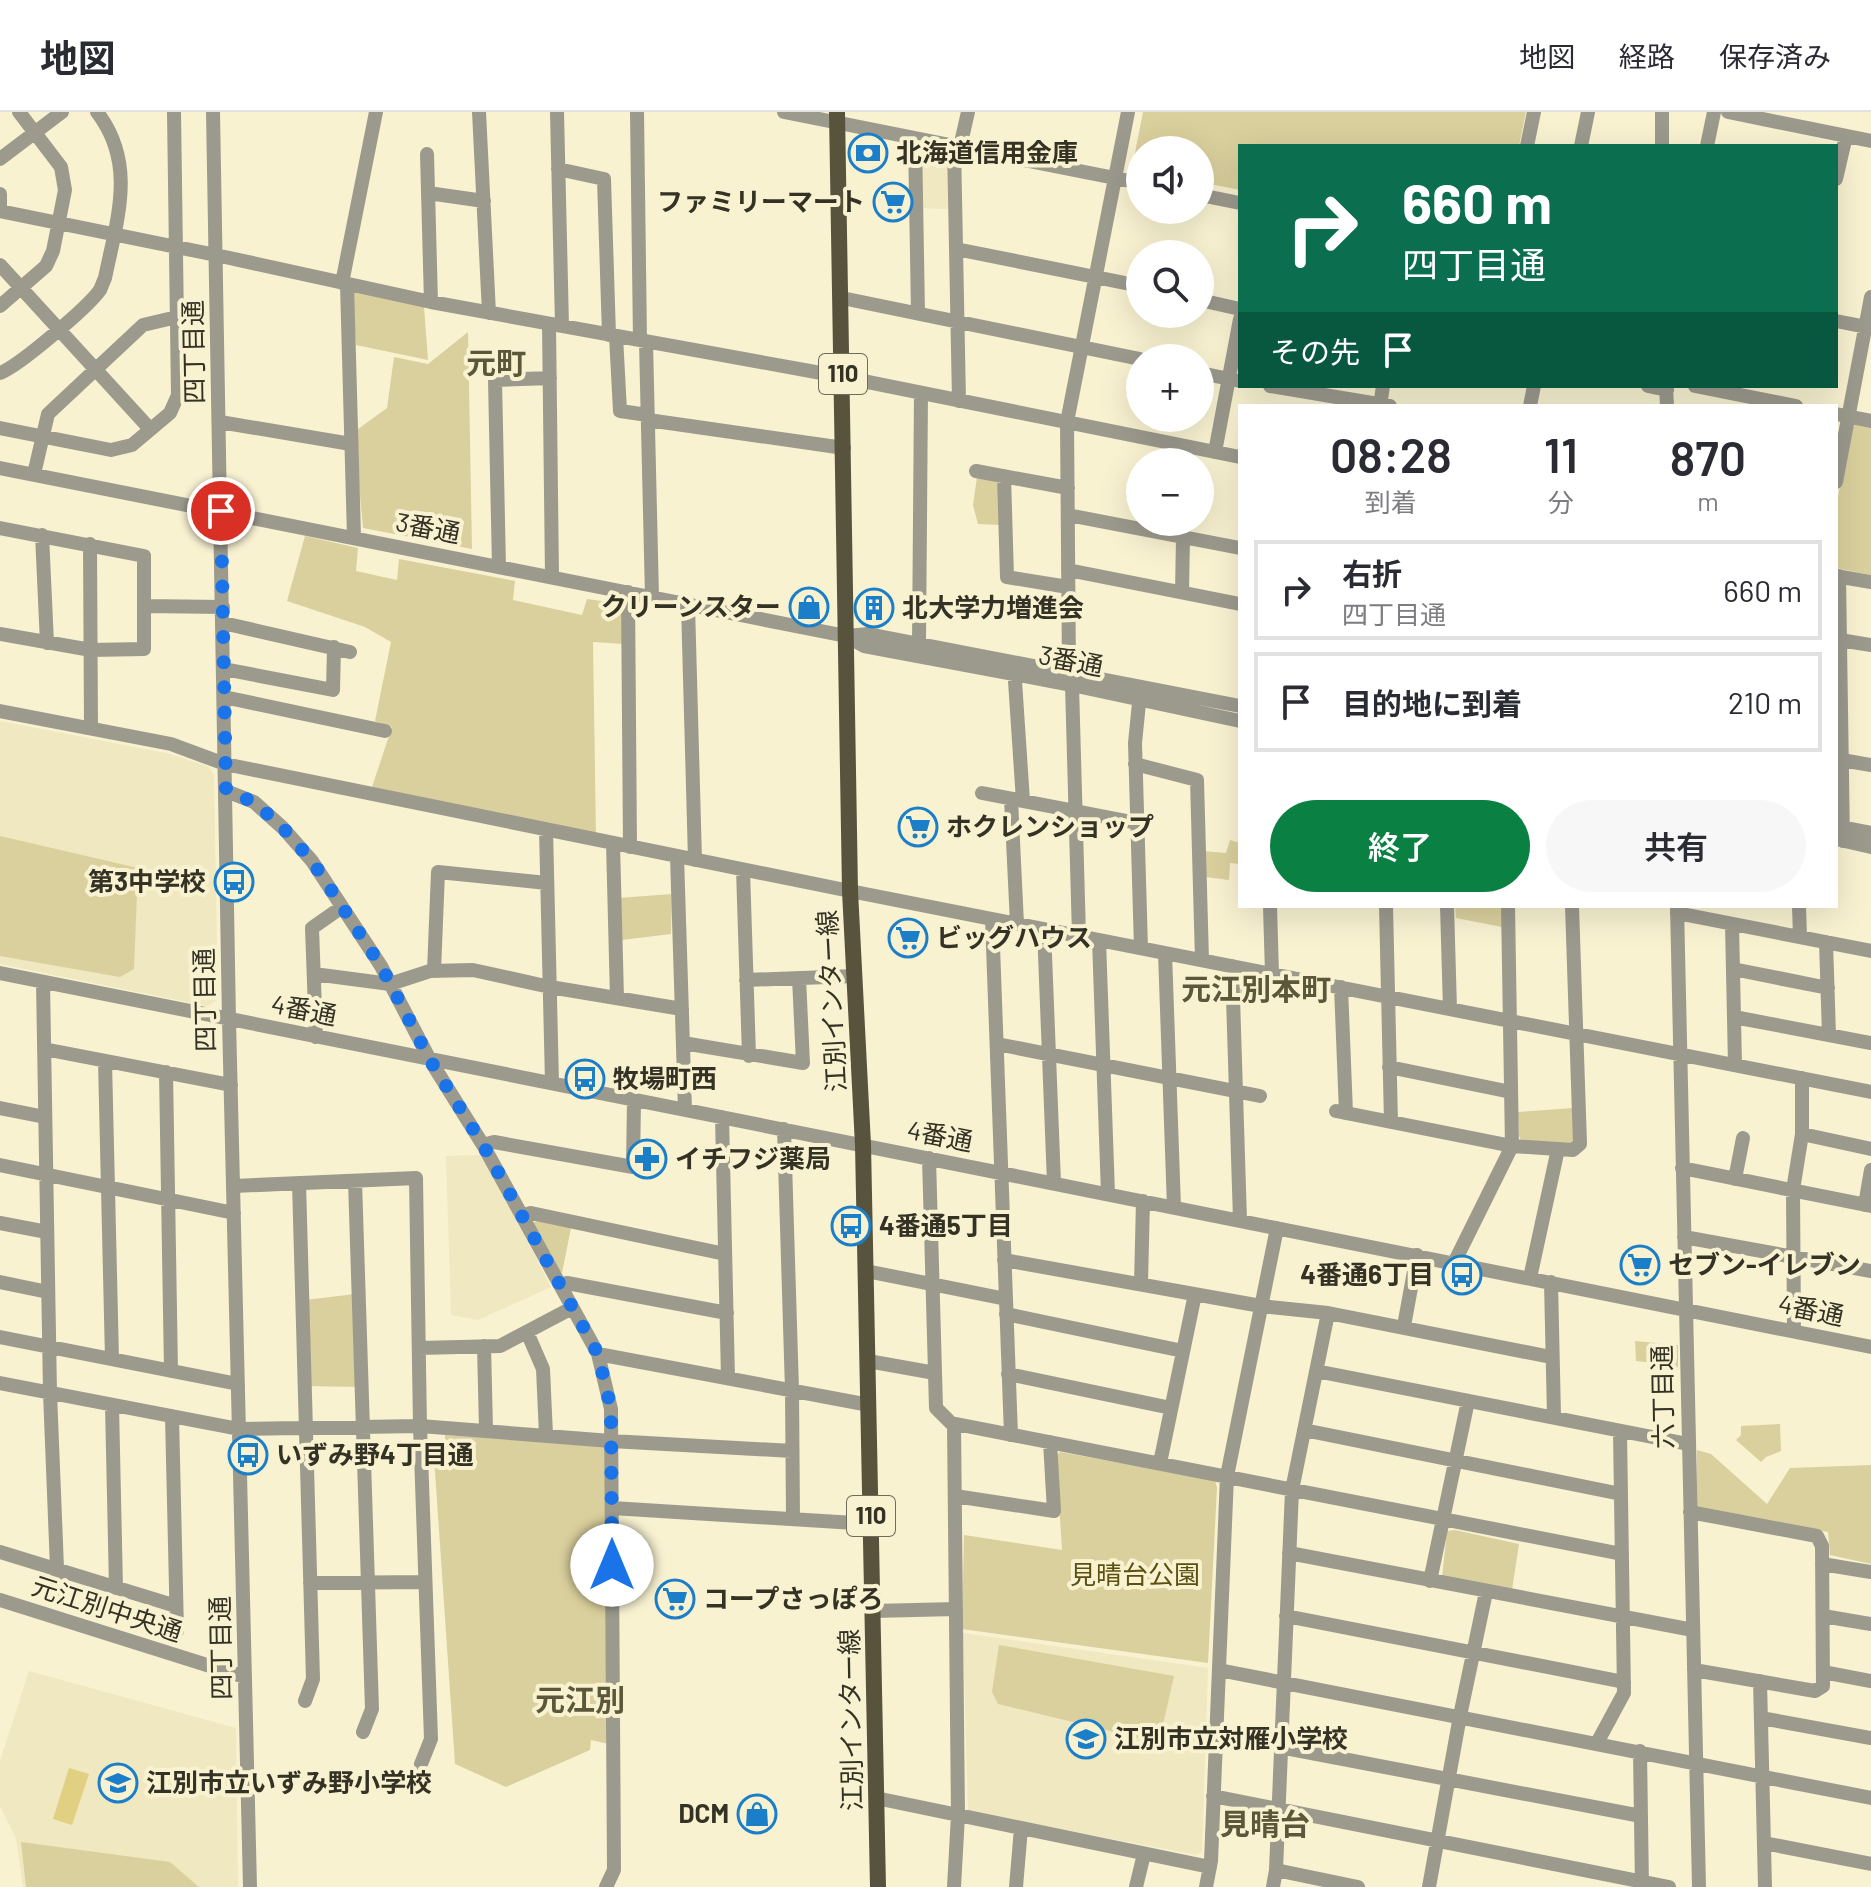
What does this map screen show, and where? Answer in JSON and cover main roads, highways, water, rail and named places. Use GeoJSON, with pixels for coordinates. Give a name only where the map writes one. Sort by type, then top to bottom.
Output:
{"type":"FeatureCollection","features":[{"type":"Feature","properties":{"kind":"main road","name":"江別インター線"},"geometry":{"type":"LineString","coordinates":[[837,117],[850,891],[863,1145],[878,1887]]}},
{"type":"Feature","properties":{"kind":"place","name":"北海道信用金庫"},"geometry":{"type":"Point","coordinates":[868,153]}},
{"type":"Feature","properties":{"kind":"place","name":"ファミリーマート"},"geometry":{"type":"Point","coordinates":[893,202]}},
{"type":"Feature","properties":{"kind":"place","name":"クリーンスター"},"geometry":{"type":"Point","coordinates":[809,607]}},
{"type":"Feature","properties":{"kind":"place","name":"北大学力増進会"},"geometry":{"type":"Point","coordinates":[874,608]}},
{"type":"Feature","properties":{"kind":"place","name":"ホクレンショップ"},"geometry":{"type":"Point","coordinates":[918,827]}},
{"type":"Feature","properties":{"kind":"place","name":"第3中学校"},"geometry":{"type":"Point","coordinates":[234,882]}},
{"type":"Feature","properties":{"kind":"place","name":"ビッグハウス"},"geometry":{"type":"Point","coordinates":[908,938]}},
{"type":"Feature","properties":{"kind":"place","name":"牧場町西"},"geometry":{"type":"Point","coordinates":[585,1079]}},
{"type":"Feature","properties":{"kind":"place","name":"イチフジ薬局"},"geometry":{"type":"Point","coordinates":[647,1159]}},
{"type":"Feature","properties":{"kind":"place","name":"4番通5丁目"},"geometry":{"type":"Point","coordinates":[851,1226]}},
{"type":"Feature","properties":{"kind":"place","name":"セブン-イレブン"},"geometry":{"type":"Point","coordinates":[1640,1265]}},
{"type":"Feature","properties":{"kind":"place","name":"4番通6丁目"},"geometry":{"type":"Point","coordinates":[1462,1275]}},
{"type":"Feature","properties":{"kind":"place","name":"いずみ野4丁目通"},"geometry":{"type":"Point","coordinates":[248,1455]}},
{"type":"Feature","properties":{"kind":"place","name":"コープさっぽろ"},"geometry":{"type":"Point","coordinates":[675,1599]}},
{"type":"Feature","properties":{"kind":"place","name":"江別市立対雁小学校"},"geometry":{"type":"Point","coordinates":[1086,1739]}},
{"type":"Feature","properties":{"kind":"place","name":"江別市立いずみ野小学校"},"geometry":{"type":"Point","coordinates":[118,1783]}},
{"type":"Feature","properties":{"kind":"place","name":"DCM"},"geometry":{"type":"Point","coordinates":[757,1814]}},
{"type":"Feature","properties":{"kind":"district","name":"元町"},"geometry":{"type":"Point","coordinates":[496,364]}},
{"type":"Feature","properties":{"kind":"district","name":"元江別本町"},"geometry":{"type":"Point","coordinates":[1256,990]}},
{"type":"Feature","properties":{"kind":"district","name":"元江別"},"geometry":{"type":"Point","coordinates":[580,1701]}},
{"type":"Feature","properties":{"kind":"district","name":"見晴台"},"geometry":{"type":"Point","coordinates":[1265,1825]}},
{"type":"Feature","properties":{"kind":"park label","name":"見晴台公園"},"geometry":{"type":"Point","coordinates":[1135,1575]}}]}
